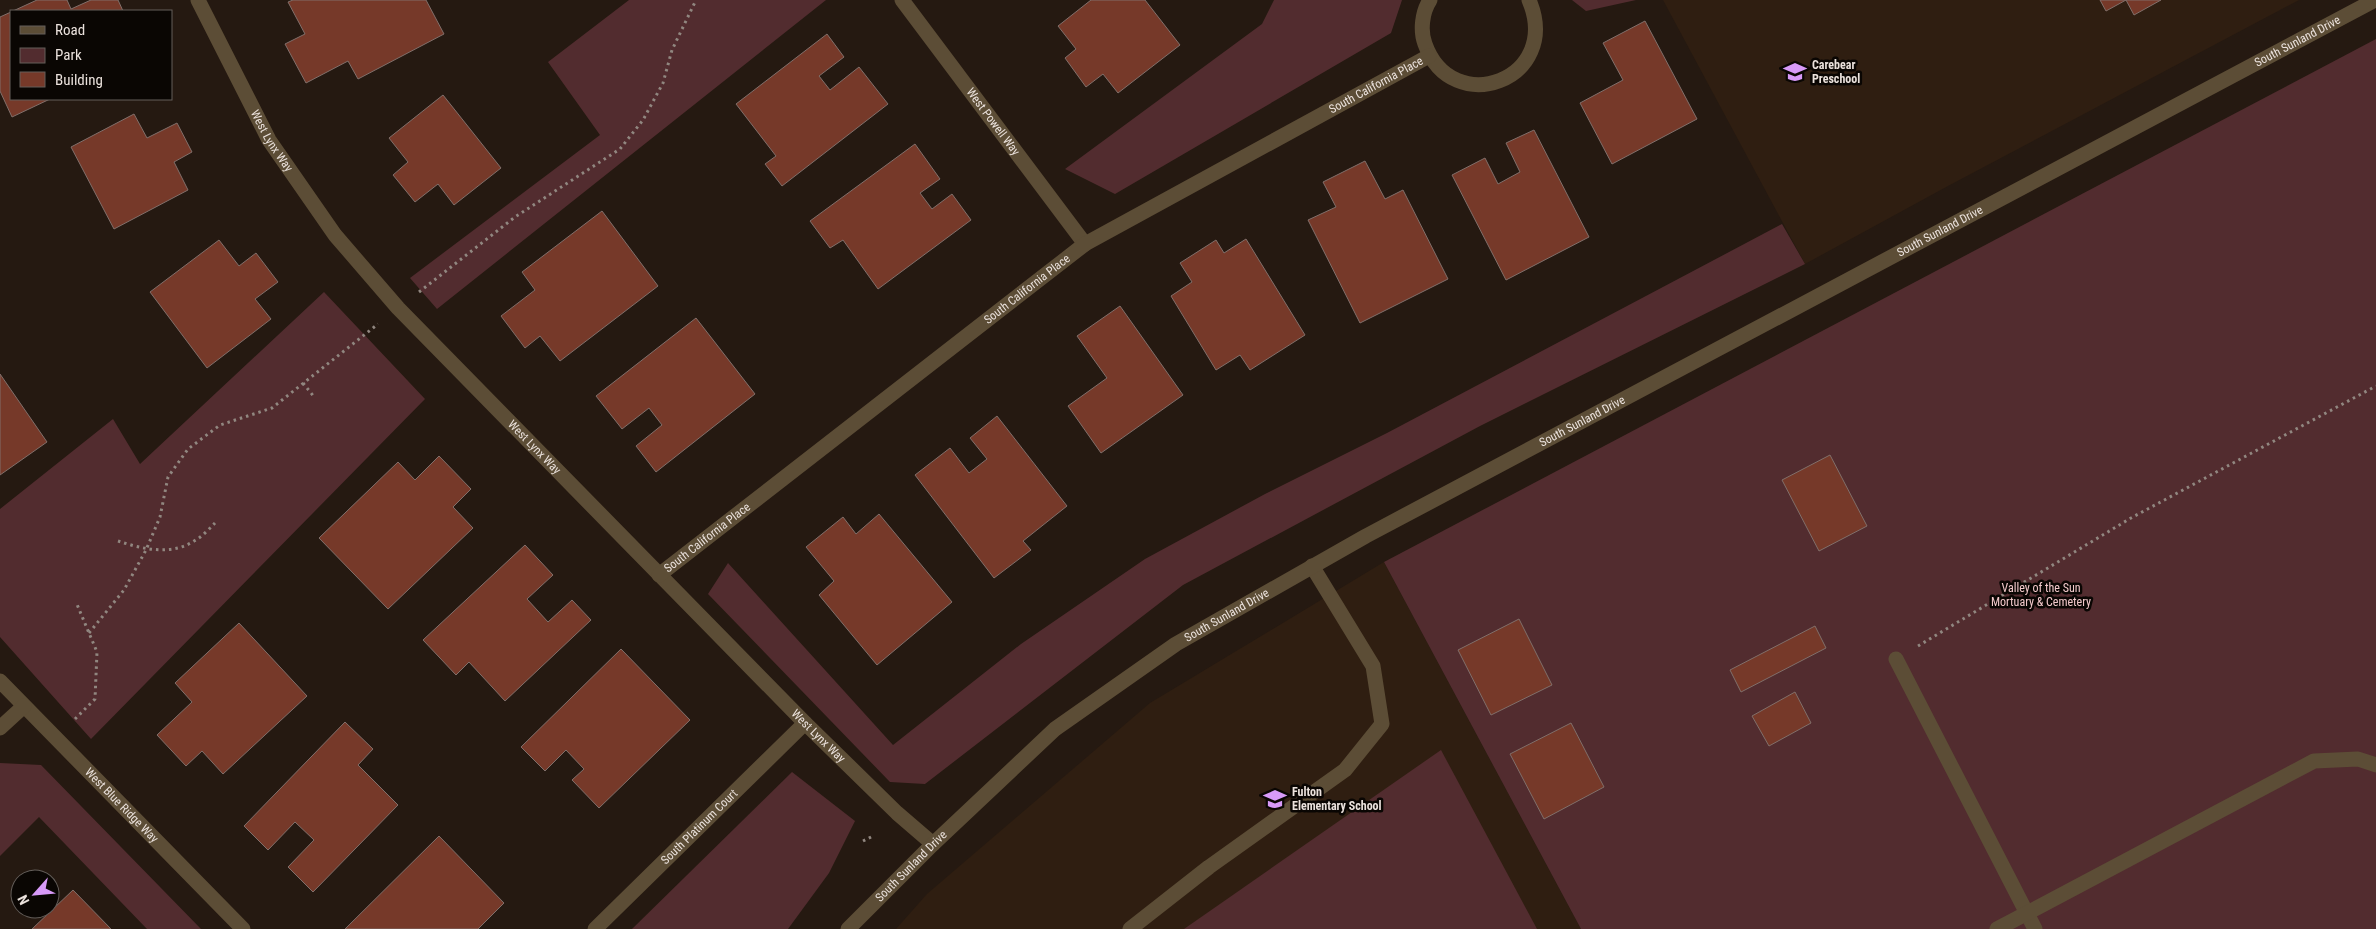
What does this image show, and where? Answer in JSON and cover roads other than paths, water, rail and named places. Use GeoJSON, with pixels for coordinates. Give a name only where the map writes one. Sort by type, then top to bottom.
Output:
{"type":"FeatureCollection","features":[{"type":"Feature","properties":{"kind":"street","name":"West Lynx Way"},"geometry":{"type":"LineString","coordinates":[[198,0],[269,140],[335,235],[398,308],[805,723],[897,813],[933,844]]}},
{"type":"Feature","properties":{"kind":"street","name":"West Powell Way"},"geometry":{"type":"LineString","coordinates":[[902,0],[1085,244]]}},
{"type":"Feature","properties":{"kind":"street","name":"South California Place"},"geometry":{"type":"LineString","coordinates":[[1430,0],[1422,21],[1423,39],[1429,56],[1440,69],[1455,79],[1472,84],[1489,84],[1505,79],[1519,69],[1531,53],[1536,33],[1534,13],[1529,0]]}},
{"type":"Feature","properties":{"kind":"street","name":"South Sunland Drive"},"geometry":{"type":"LineString","coordinates":[[848,929],[933,844],[1055,729],[1176,644],[1312,566],[2375,0]]}},
{"type":"Feature","properties":{"kind":"street","name":"South California Place"},"geometry":{"type":"LineString","coordinates":[[659,574],[1085,244],[1429,56]]}},
{"type":"Feature","properties":{"kind":"street"},"geometry":{"type":"LineString","coordinates":[[1130,929],[1209,867],[1345,770],[1382,724],[1373,666],[1312,566]]}},
{"type":"Feature","properties":{"kind":"street"},"geometry":{"type":"LineString","coordinates":[[1896,659],[2035,929]]}},
{"type":"Feature","properties":{"kind":"street","name":"West Blue Ridge Way"},"geometry":{"type":"LineString","coordinates":[[0,681],[243,929]]}},
{"type":"Feature","properties":{"kind":"street"},"geometry":{"type":"LineString","coordinates":[[0,728],[24,706]]}},
{"type":"Feature","properties":{"kind":"street","name":"South Platinum Court"},"geometry":{"type":"LineString","coordinates":[[595,929],[805,723]]}},
{"type":"Feature","properties":{"kind":"street"},"geometry":{"type":"LineString","coordinates":[[1997,929],[2314,761],[2358,759],[2376,765]]}},
{"type":"Feature","properties":{"kind":"place","name":"Carebear Preschool"},"geometry":{"type":"Point","coordinates":[1795,72]}},
{"type":"Feature","properties":{"kind":"place","name":"Fulton Elementary School"},"geometry":{"type":"Point","coordinates":[1275,799]}},
{"type":"Feature","properties":{"kind":"park label","name":"Valley of the Sun Mortuary & Cemetery"},"geometry":{"type":"Point","coordinates":[2041,595]}}]}
